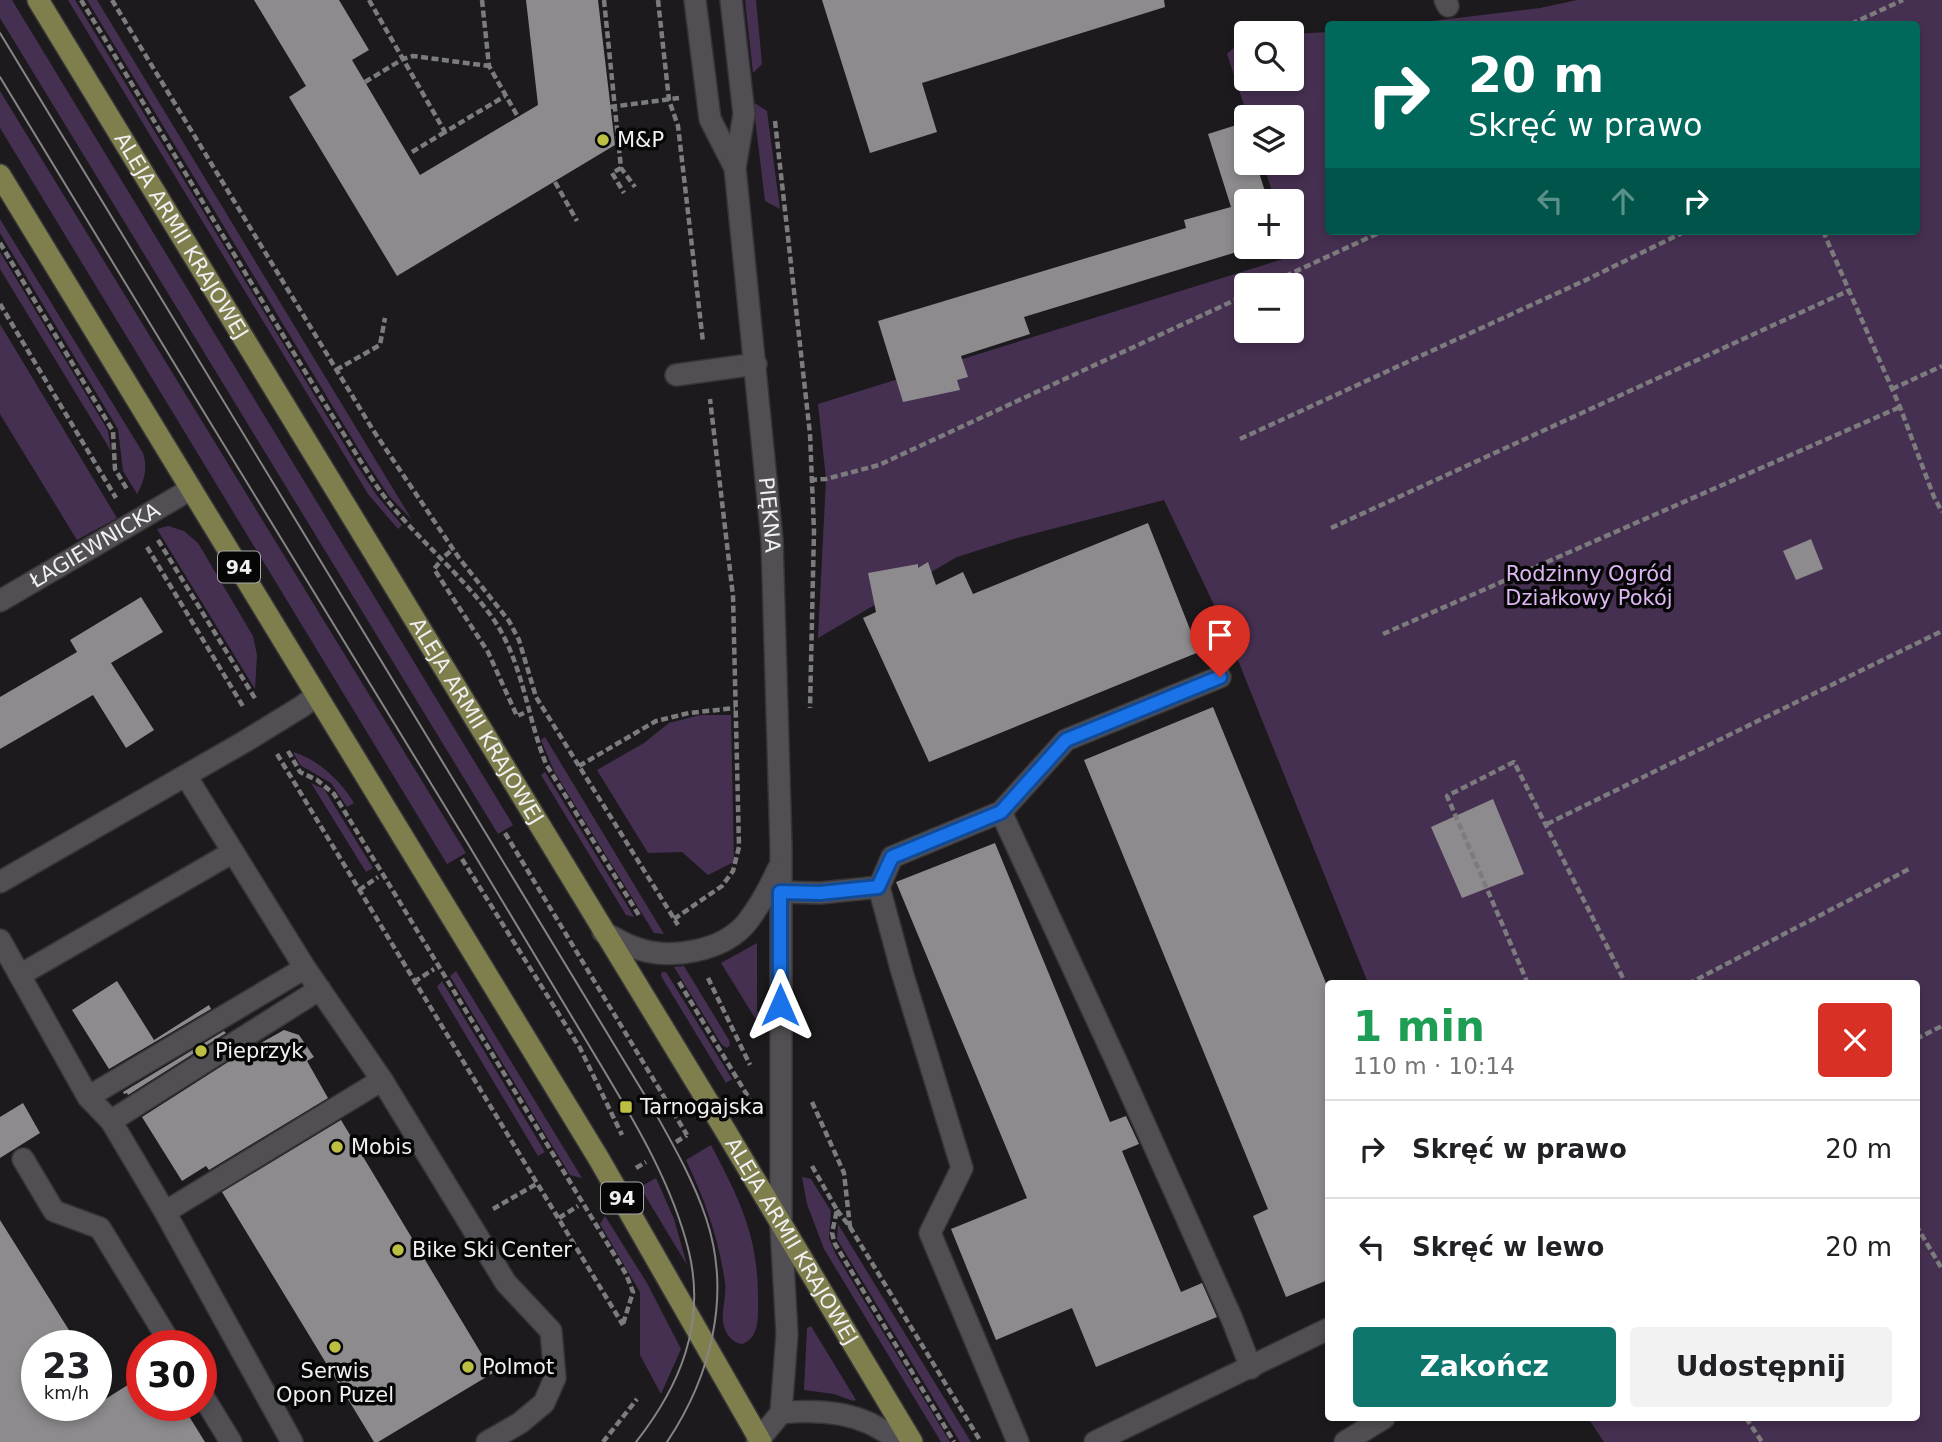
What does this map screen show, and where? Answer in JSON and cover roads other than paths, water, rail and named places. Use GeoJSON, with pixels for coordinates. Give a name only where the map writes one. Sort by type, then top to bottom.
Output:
{"type":"FeatureCollection","features":[{"type":"Feature","properties":{"kind":"main road","name":"ALEJA ARMII KRAJOWEJ"},"geometry":{"type":"LineString","coordinates":[[38,0],[912,1442]]}},
{"type":"Feature","properties":{"kind":"main road","name":"94"},"geometry":{"type":"LineString","coordinates":[[0,175],[606,1170],[759,1441]]}},
{"type":"Feature","properties":{"kind":"street","name":"PIĘKNA"},"geometry":{"type":"LineString","coordinates":[[695,0],[710,119],[736,168]]}},
{"type":"Feature","properties":{"kind":"street","name":"PIĘKNA"},"geometry":{"type":"LineString","coordinates":[[731,0],[744,114],[736,168],[772,540],[780,864],[781,1227],[787,1334],[781,1413]]}},
{"type":"Feature","properties":{"kind":"street"},"geometry":{"type":"LineString","coordinates":[[676,375],[756,364]]}},
{"type":"Feature","properties":{"kind":"street","name":"ŁAGIEWNICKA"},"geometry":{"type":"LineString","coordinates":[[0,601],[191,489]]}},
{"type":"Feature","properties":{"kind":"street"},"geometry":{"type":"LineString","coordinates":[[1018,1442],[930,1233],[962,1168],[878,887],[892,857],[1001,812],[1066,740],[1220,677]]}},
{"type":"Feature","properties":{"kind":"street"},"geometry":{"type":"LineString","coordinates":[[0,882],[186,776],[301,708],[316,696]]}},
{"type":"Feature","properties":{"kind":"street"},"geometry":{"type":"LineString","coordinates":[[186,776],[305,968],[382,1080],[506,1283],[551,1331],[555,1378],[544,1404],[520,1423],[488,1442]]}},
{"type":"Feature","properties":{"kind":"street"},"geometry":{"type":"LineString","coordinates":[[1001,812],[1123,1076],[1232,1319],[1251,1368]]}},
{"type":"Feature","properties":{"kind":"street"},"geometry":{"type":"LineString","coordinates":[[20,975],[233,852]]}},
{"type":"Feature","properties":{"kind":"street","name":"PIĘKNA"},"geometry":{"type":"LineString","coordinates":[[603,932],[634,948],[661,953],[711,946],[725,940],[747,923],[780,864]]}},
{"type":"Feature","properties":{"kind":"street"},"geometry":{"type":"LineString","coordinates":[[780,892],[820,893],[878,887]]}},
{"type":"Feature","properties":{"kind":"street"},"geometry":{"type":"LineString","coordinates":[[0,940],[88,1097],[111,1121],[165,1212],[292,1442]]}},
{"type":"Feature","properties":{"kind":"street"},"geometry":{"type":"LineString","coordinates":[[88,1097],[305,968]]}},
{"type":"Feature","properties":{"kind":"street"},"geometry":{"type":"LineString","coordinates":[[111,1121],[320,989]]}},
{"type":"Feature","properties":{"kind":"street"},"geometry":{"type":"LineString","coordinates":[[165,1212],[382,1080]]}},
{"type":"Feature","properties":{"kind":"street"},"geometry":{"type":"LineString","coordinates":[[23,1159],[54,1212],[100,1228],[162,1330]]}},
{"type":"Feature","properties":{"kind":"street"},"geometry":{"type":"LineString","coordinates":[[1095,1442],[1325,1331]]}},
{"type":"Feature","properties":{"kind":"street"},"geometry":{"type":"LineString","coordinates":[[759,1441],[781,1413],[808,1410],[867,1422],[902,1442]]}},
{"type":"Feature","properties":{"kind":"street"},"geometry":{"type":"LineString","coordinates":[[217,1418],[232,1442]]}},
{"type":"Feature","properties":{"kind":"street"},"geometry":{"type":"LineString","coordinates":[[1345,1442],[1379,1421]]}},
{"type":"Feature","properties":{"kind":"tram line"},"geometry":{"type":"LineString","coordinates":[[0,33],[652,1107],[688,1175],[701,1204],[714,1247],[717,1305],[706,1362],[682,1417],[667,1442]]}},
{"type":"Feature","properties":{"kind":"tram line"},"geometry":{"type":"LineString","coordinates":[[0,77],[468,844],[619,1096],[660,1171],[689,1252],[694,1304],[691,1329],[677,1376],[652,1421],[636,1442]]}},
{"type":"Feature","properties":{"kind":"place","name":"M&P"},"geometry":{"type":"Point","coordinates":[603,140]}},
{"type":"Feature","properties":{"kind":"place","name":"Pieprzyk"},"geometry":{"type":"Point","coordinates":[201,1051]}},
{"type":"Feature","properties":{"kind":"place","name":"Tarnogajska"},"geometry":{"type":"Point","coordinates":[626,1107]}},
{"type":"Feature","properties":{"kind":"place","name":"Mobis"},"geometry":{"type":"Point","coordinates":[337,1147]}},
{"type":"Feature","properties":{"kind":"place","name":"Bike Ski Center"},"geometry":{"type":"Point","coordinates":[398,1250]}},
{"type":"Feature","properties":{"kind":"place","name":"Serwis Opon Puzel"},"geometry":{"type":"Point","coordinates":[335,1347]}},
{"type":"Feature","properties":{"kind":"place","name":"Polmot"},"geometry":{"type":"Point","coordinates":[468,1367]}},
{"type":"Feature","properties":{"kind":"park label","name":"Rodzinny Ogród Działkowy Pokój"},"geometry":{"type":"Point","coordinates":[1589,586]}}]}
